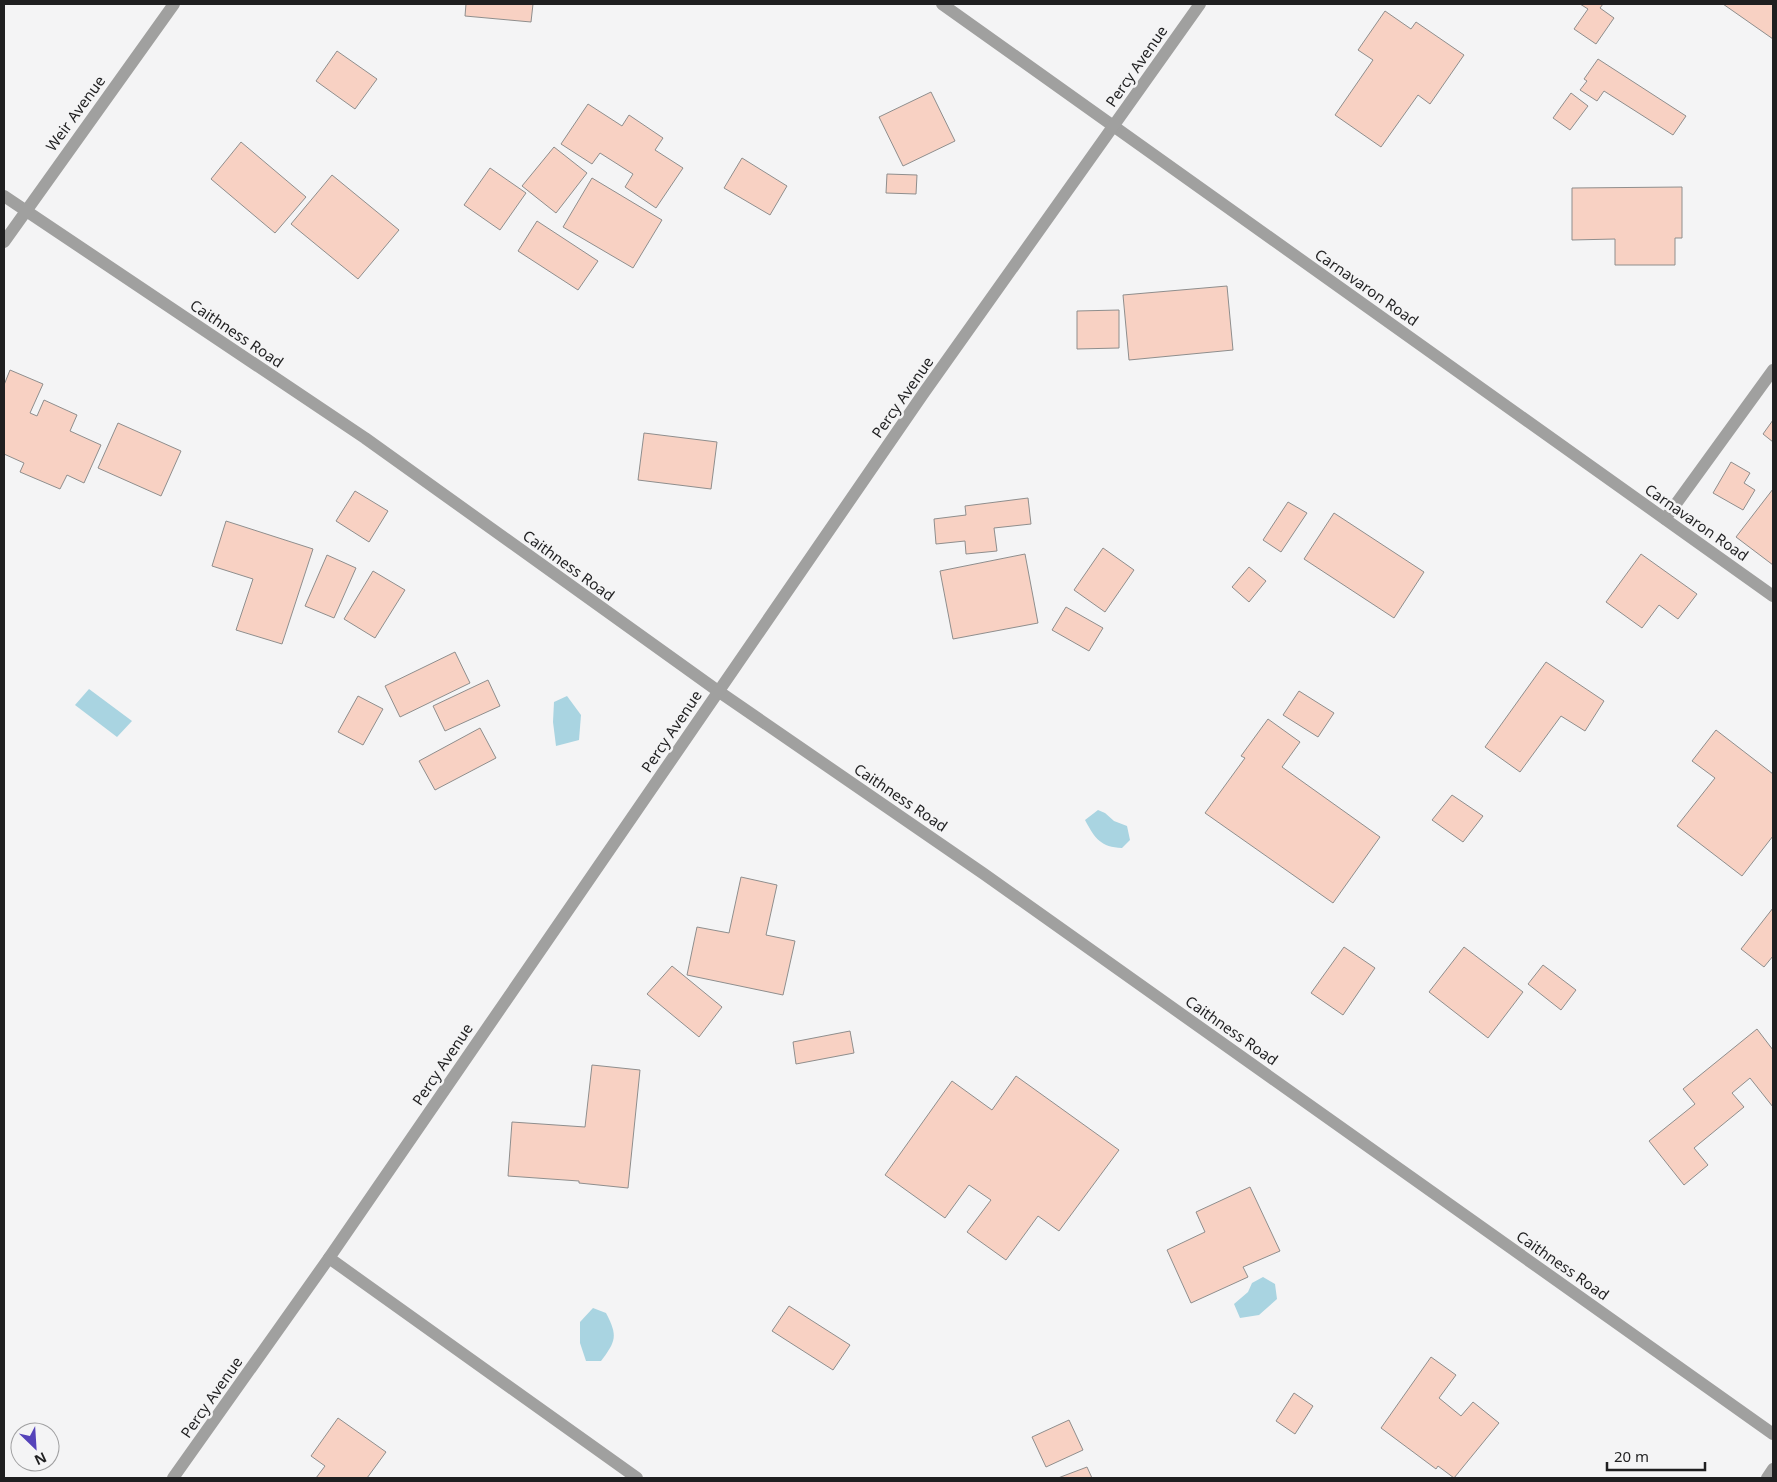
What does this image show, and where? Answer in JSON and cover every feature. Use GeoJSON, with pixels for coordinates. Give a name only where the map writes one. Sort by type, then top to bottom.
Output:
{"type":"FeatureCollection","features":[{"type":"Feature","properties":{"kind":"street","name":"Weir Avenue"},"geometry":{"type":"LineString","coordinates":[[4,242],[174,4]]}},
{"type":"Feature","properties":{"kind":"street","name":"Carnavaron Road"},"geometry":{"type":"LineString","coordinates":[[942,4],[1773,596]]}},
{"type":"Feature","properties":{"kind":"street","name":"Percy Avenue"},"geometry":{"type":"LineString","coordinates":[[173,1478],[329,1258],[923,394],[1200,4]]}},
{"type":"Feature","properties":{"kind":"street","name":"Caithness Road"},"geometry":{"type":"LineString","coordinates":[[4,196],[365,438],[718,691],[984,874],[1773,1434]]}},
{"type":"Feature","properties":{"kind":"street"},"geometry":{"type":"LineString","coordinates":[[1665,519],[1773,370]]}},
{"type":"Feature","properties":{"kind":"street"},"geometry":{"type":"LineString","coordinates":[[329,1258],[638,1478]]}},
{"type":"Feature","properties":{"kind":"street"},"geometry":{"type":"LineString","coordinates":[[1767,1478],[1773,1469]]}},
{"type":"Feature","properties":{"kind":"water"},"geometry":{"type":"Polygon","coordinates":[[[89,689],[132,721],[117,737],[75,705],[89,689]]]}},
{"type":"Feature","properties":{"kind":"water"},"geometry":{"type":"Polygon","coordinates":[[[567,696],[581,715],[579,740],[556,746],[553,722],[554,702],[567,696]]]}},
{"type":"Feature","properties":{"kind":"water"},"geometry":{"type":"Polygon","coordinates":[[[1098,810],[1114,821],[1127,826],[1130,840],[1122,848],[1104,844],[1092,832],[1085,820],[1098,810]]]}},
{"type":"Feature","properties":{"kind":"water"},"geometry":{"type":"Polygon","coordinates":[[[1263,1277],[1275,1284],[1277,1299],[1259,1315],[1240,1318],[1234,1304],[1248,1292],[1252,1283],[1263,1277]]]}},
{"type":"Feature","properties":{"kind":"water"},"geometry":{"type":"Polygon","coordinates":[[[593,1308],[606,1313],[614,1333],[610,1348],[601,1361],[586,1361],[580,1343],[580,1322],[593,1308]]]}},
{"type":"Feature","properties":{"kind":"building"},"geometry":{"type":"Polygon","coordinates":[[[466,4],[533,4],[531,22],[465,16],[466,4]]]}},
{"type":"Feature","properties":{"kind":"building"},"geometry":{"type":"Polygon","coordinates":[[[1580,4],[1603,4],[1600,8],[1614,18],[1596,44],[1574,29],[1588,9],[1580,4]]]}},
{"type":"Feature","properties":{"kind":"building"},"geometry":{"type":"Polygon","coordinates":[[[1723,4],[1773,4],[1773,39],[1723,4]]]}},
{"type":"Feature","properties":{"kind":"building"},"geometry":{"type":"Polygon","coordinates":[[[1385,11],[1411,29],[1416,22],[1464,55],[1430,104],[1418,95],[1381,147],[1335,115],[1373,60],[1358,50],[1385,11]]]}},
{"type":"Feature","properties":{"kind":"building"},"geometry":{"type":"Polygon","coordinates":[[[337,51],[377,79],[355,109],[316,81],[337,51]]]}},
{"type":"Feature","properties":{"kind":"building"},"geometry":{"type":"Polygon","coordinates":[[[1598,59],[1686,116],[1673,135],[1604,91],[1597,101],[1580,90],[1587,81],[1584,79],[1598,59]]]}},
{"type":"Feature","properties":{"kind":"building"},"geometry":{"type":"Polygon","coordinates":[[[931,92],[955,141],[903,166],[879,117],[931,92]]]}},
{"type":"Feature","properties":{"kind":"building"},"geometry":{"type":"Polygon","coordinates":[[[1571,93],[1588,106],[1570,130],[1553,118],[1571,93]]]}},
{"type":"Feature","properties":{"kind":"building"},"geometry":{"type":"Polygon","coordinates":[[[588,104],[622,126],[629,115],[663,138],[655,150],[683,168],[656,208],[625,187],[633,174],[600,153],[592,164],[561,144],[588,104]]]}},
{"type":"Feature","properties":{"kind":"building"},"geometry":{"type":"Polygon","coordinates":[[[241,142],[306,197],[275,233],[211,179],[241,142]]]}},
{"type":"Feature","properties":{"kind":"building"},"geometry":{"type":"Polygon","coordinates":[[[554,147],[587,173],[556,213],[522,186],[554,147]]]}},
{"type":"Feature","properties":{"kind":"building"},"geometry":{"type":"Polygon","coordinates":[[[742,158],[787,186],[770,215],[724,188],[742,158]]]}},
{"type":"Feature","properties":{"kind":"building"},"geometry":{"type":"Polygon","coordinates":[[[490,168],[526,193],[500,230],[464,205],[490,168]]]}},
{"type":"Feature","properties":{"kind":"building"},"geometry":{"type":"Polygon","coordinates":[[[887,174],[917,175],[916,194],[886,193],[887,174]]]}},
{"type":"Feature","properties":{"kind":"building"},"geometry":{"type":"Polygon","coordinates":[[[332,175],[399,230],[358,279],[291,224],[332,175]]]}},
{"type":"Feature","properties":{"kind":"building"},"geometry":{"type":"Polygon","coordinates":[[[592,178],[662,220],[633,268],[563,227],[592,178]]]}},
{"type":"Feature","properties":{"kind":"building"},"geometry":{"type":"Polygon","coordinates":[[[1682,187],[1682,238],[1675,238],[1675,265],[1615,265],[1615,239],[1572,240],[1572,188],[1682,187]]]}},
{"type":"Feature","properties":{"kind":"building"},"geometry":{"type":"Polygon","coordinates":[[[537,221],[598,261],[578,290],[518,251],[537,221]]]}},
{"type":"Feature","properties":{"kind":"building"},"geometry":{"type":"Polygon","coordinates":[[[1227,286],[1233,350],[1129,360],[1123,295],[1227,286]]]}},
{"type":"Feature","properties":{"kind":"building"},"geometry":{"type":"Polygon","coordinates":[[[1119,310],[1119,348],[1077,349],[1077,311],[1119,310]]]}},
{"type":"Feature","properties":{"kind":"building"},"geometry":{"type":"Polygon","coordinates":[[[10,370],[43,384],[30,413],[37,416],[44,400],[77,415],[70,431],[101,445],[84,483],[67,475],[60,489],[20,472],[24,463],[4,454],[4,385],[10,370]]]}},
{"type":"Feature","properties":{"kind":"building"},"geometry":{"type":"Polygon","coordinates":[[[1773,420],[1773,442],[1763,434],[1773,420]]]}},
{"type":"Feature","properties":{"kind":"building"},"geometry":{"type":"Polygon","coordinates":[[[118,423],[181,451],[161,496],[98,468],[118,423]]]}},
{"type":"Feature","properties":{"kind":"building"},"geometry":{"type":"Polygon","coordinates":[[[644,433],[717,442],[711,489],[638,480],[644,433]]]}},
{"type":"Feature","properties":{"kind":"building"},"geometry":{"type":"Polygon","coordinates":[[[1731,462],[1750,473],[1744,483],[1755,490],[1743,510],[1713,493],[1731,462]]]}},
{"type":"Feature","properties":{"kind":"building"},"geometry":{"type":"Polygon","coordinates":[[[1773,489],[1773,565],[1736,537],[1773,489]]]}},
{"type":"Feature","properties":{"kind":"building"},"geometry":{"type":"Polygon","coordinates":[[[355,491],[388,511],[369,542],[336,521],[355,491]]]}},
{"type":"Feature","properties":{"kind":"building"},"geometry":{"type":"Polygon","coordinates":[[[1028,498],[1031,524],[994,528],[997,551],[966,554],[965,541],[936,544],[934,519],[966,515],[965,506],[1028,498]]]}},
{"type":"Feature","properties":{"kind":"building"},"geometry":{"type":"Polygon","coordinates":[[[1288,502],[1307,513],[1281,552],[1263,540],[1288,502]]]}},
{"type":"Feature","properties":{"kind":"building"},"geometry":{"type":"Polygon","coordinates":[[[1334,513],[1424,572],[1394,618],[1304,559],[1334,513]]]}},
{"type":"Feature","properties":{"kind":"building"},"geometry":{"type":"Polygon","coordinates":[[[226,521],[313,549],[282,644],[236,630],[253,579],[212,566],[226,521]]]}},
{"type":"Feature","properties":{"kind":"building"},"geometry":{"type":"Polygon","coordinates":[[[1103,548],[1134,570],[1105,612],[1074,590],[1103,548]]]}},
{"type":"Feature","properties":{"kind":"building"},"geometry":{"type":"Polygon","coordinates":[[[1025,554],[1038,623],[953,639],[940,571],[1025,554]]]}},
{"type":"Feature","properties":{"kind":"building"},"geometry":{"type":"Polygon","coordinates":[[[1641,554],[1697,594],[1678,619],[1659,605],[1642,628],[1606,602],[1641,554]]]}},
{"type":"Feature","properties":{"kind":"building"},"geometry":{"type":"Polygon","coordinates":[[[327,555],[356,568],[334,618],[305,606],[327,555]]]}},
{"type":"Feature","properties":{"kind":"building"},"geometry":{"type":"Polygon","coordinates":[[[1249,567],[1266,581],[1249,602],[1232,587],[1249,567]]]}},
{"type":"Feature","properties":{"kind":"building"},"geometry":{"type":"Polygon","coordinates":[[[373,571],[405,590],[375,638],[344,619],[373,571]]]}},
{"type":"Feature","properties":{"kind":"building"},"geometry":{"type":"Polygon","coordinates":[[[1066,607],[1103,628],[1089,651],[1052,630],[1066,607]]]}},
{"type":"Feature","properties":{"kind":"building"},"geometry":{"type":"Polygon","coordinates":[[[455,652],[470,683],[400,717],[385,686],[455,652]]]}},
{"type":"Feature","properties":{"kind":"building"},"geometry":{"type":"Polygon","coordinates":[[[1546,662],[1604,701],[1585,731],[1561,716],[1520,772],[1485,747],[1546,662]]]}},
{"type":"Feature","properties":{"kind":"building"},"geometry":{"type":"Polygon","coordinates":[[[488,680],[500,706],[445,731],[433,706],[488,680]]]}},
{"type":"Feature","properties":{"kind":"building"},"geometry":{"type":"Polygon","coordinates":[[[1299,691],[1334,713],[1318,737],[1283,715],[1299,691]]]}},
{"type":"Feature","properties":{"kind":"building"},"geometry":{"type":"Polygon","coordinates":[[[358,696],[383,709],[363,745],[338,732],[358,696]]]}},
{"type":"Feature","properties":{"kind":"building"},"geometry":{"type":"Polygon","coordinates":[[[1268,719],[1300,742],[1282,767],[1380,837],[1333,903],[1205,813],[1245,758],[1241,756],[1268,719]]]}},
{"type":"Feature","properties":{"kind":"building"},"geometry":{"type":"Polygon","coordinates":[[[480,728],[496,758],[435,790],[419,761],[480,728]]]}},
{"type":"Feature","properties":{"kind":"building"},"geometry":{"type":"Polygon","coordinates":[[[1716,730],[1773,774],[1773,836],[1742,876],[1677,826],[1715,778],[1692,761],[1716,730]]]}},
{"type":"Feature","properties":{"kind":"building"},"geometry":{"type":"Polygon","coordinates":[[[1452,795],[1483,816],[1463,842],[1432,820],[1452,795]]]}},
{"type":"Feature","properties":{"kind":"building"},"geometry":{"type":"Polygon","coordinates":[[[741,877],[777,885],[766,935],[795,941],[783,995],[687,975],[697,927],[729,933],[741,877]]]}},
{"type":"Feature","properties":{"kind":"building"},"geometry":{"type":"Polygon","coordinates":[[[1773,908],[1773,956],[1764,967],[1741,949],[1773,908]]]}},
{"type":"Feature","properties":{"kind":"building"},"geometry":{"type":"Polygon","coordinates":[[[1344,947],[1375,968],[1343,1015],[1311,993],[1344,947]]]}},
{"type":"Feature","properties":{"kind":"building"},"geometry":{"type":"Polygon","coordinates":[[[1464,947],[1523,992],[1488,1038],[1429,992],[1464,947]]]}},
{"type":"Feature","properties":{"kind":"building"},"geometry":{"type":"Polygon","coordinates":[[[1543,965],[1576,990],[1561,1010],[1528,984],[1543,965]]]}},
{"type":"Feature","properties":{"kind":"building"},"geometry":{"type":"Polygon","coordinates":[[[672,966],[722,1007],[699,1037],[647,994],[672,966]]]}},
{"type":"Feature","properties":{"kind":"building"},"geometry":{"type":"Polygon","coordinates":[[[1757,1029],[1773,1050],[1773,1107],[1750,1078],[1732,1093],[1744,1107],[1694,1148],[1708,1165],[1684,1185],[1649,1141],[1695,1104],[1683,1089],[1757,1029]]]}},
{"type":"Feature","properties":{"kind":"building"},"geometry":{"type":"Polygon","coordinates":[[[850,1031],[854,1053],[796,1064],[793,1042],[850,1031]]]}},
{"type":"Feature","properties":{"kind":"building"},"geometry":{"type":"Polygon","coordinates":[[[592,1065],[640,1070],[628,1188],[579,1183],[579,1181],[508,1176],[512,1122],[585,1127],[592,1065]]]}},
{"type":"Feature","properties":{"kind":"building"},"geometry":{"type":"Polygon","coordinates":[[[1016,1076],[1119,1150],[1059,1231],[1038,1216],[1006,1260],[967,1232],[991,1200],[969,1185],[945,1218],[885,1175],[952,1081],[992,1110],[1016,1076]]]}},
{"type":"Feature","properties":{"kind":"building"},"geometry":{"type":"Polygon","coordinates":[[[1250,1187],[1280,1251],[1243,1267],[1248,1277],[1191,1303],[1167,1250],[1205,1232],[1196,1212],[1250,1187]]]}},
{"type":"Feature","properties":{"kind":"building"},"geometry":{"type":"Polygon","coordinates":[[[789,1306],[850,1345],[833,1370],[772,1331],[789,1306]]]}},
{"type":"Feature","properties":{"kind":"building"},"geometry":{"type":"Polygon","coordinates":[[[1431,1357],[1456,1375],[1439,1398],[1461,1416],[1473,1402],[1499,1423],[1454,1478],[1438,1466],[1436,1469],[1381,1428],[1431,1357]]]}},
{"type":"Feature","properties":{"kind":"building"},"geometry":{"type":"Polygon","coordinates":[[[1294,1393],[1313,1406],[1295,1434],[1276,1421],[1294,1393]]]}},
{"type":"Feature","properties":{"kind":"building"},"geometry":{"type":"Polygon","coordinates":[[[338,1418],[386,1452],[367,1478],[316,1478],[325,1466],[311,1456],[338,1418]]]}},
{"type":"Feature","properties":{"kind":"building"},"geometry":{"type":"Polygon","coordinates":[[[1069,1420],[1083,1450],[1046,1467],[1032,1437],[1069,1420]]]}},
{"type":"Feature","properties":{"kind":"building"},"geometry":{"type":"Polygon","coordinates":[[[1087,1467],[1092,1478],[1058,1478],[1087,1467]]]}}]}
